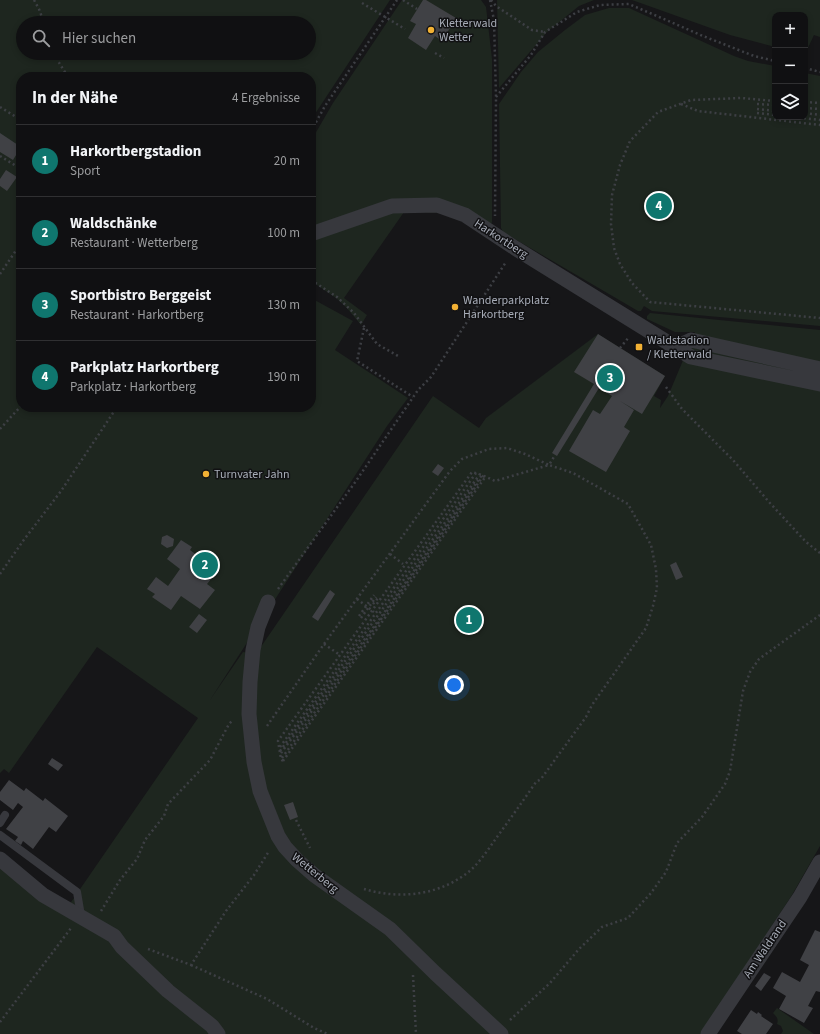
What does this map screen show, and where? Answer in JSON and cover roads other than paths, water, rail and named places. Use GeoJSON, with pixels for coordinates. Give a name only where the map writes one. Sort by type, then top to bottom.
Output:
{"type":"FeatureCollection","features":[{"type":"Feature","properties":{"kind":"street","name":"Harkortberg"},"geometry":{"type":"LineString","coordinates":[[316,232],[392,206],[437,205],[465,215],[691,358],[820,384]]}},
{"type":"Feature","properties":{"kind":"street"},"geometry":{"type":"LineString","coordinates":[[674,348],[691,340],[820,369]]}},
{"type":"Feature","properties":{"kind":"street","name":"Wetterberg"},"geometry":{"type":"LineString","coordinates":[[268,602],[256,635],[250,682],[249,714],[254,762],[260,791],[278,836],[285,847],[308,870],[390,929],[434,973],[499,1033]]}},
{"type":"Feature","properties":{"kind":"street"},"geometry":{"type":"LineString","coordinates":[[0,859],[43,894],[114,936],[122,947],[168,991],[212,1026],[218,1034]]}},
{"type":"Feature","properties":{"kind":"street","name":"Am Waldrand"},"geometry":{"type":"LineString","coordinates":[[708,1034],[800,897],[820,862]]}},
{"type":"Feature","properties":{"kind":"lane"},"geometry":{"type":"LineString","coordinates":[[0,823],[5,815]]}},
{"type":"Feature","properties":{"kind":"lane"},"geometry":{"type":"LineString","coordinates":[[0,835],[77,892],[87,920]]}},
{"type":"Feature","properties":{"kind":"place","name":"Kletterwald Wetter"},"geometry":{"type":"Point","coordinates":[431,30]}},
{"type":"Feature","properties":{"kind":"place","name":"Parkplatz Harkortberg"},"geometry":{"type":"Point","coordinates":[659,206]}},
{"type":"Feature","properties":{"kind":"place","name":"Wanderparkplatz Harkortberg"},"geometry":{"type":"Point","coordinates":[455,307]}},
{"type":"Feature","properties":{"kind":"place","name":"Waldstadion / Kletterwald"},"geometry":{"type":"Point","coordinates":[639,347]}},
{"type":"Feature","properties":{"kind":"place","name":"Sportbistro Berggeist"},"geometry":{"type":"Point","coordinates":[610,378]}},
{"type":"Feature","properties":{"kind":"place","name":"Turnvater Jahn"},"geometry":{"type":"Point","coordinates":[206,474]}},
{"type":"Feature","properties":{"kind":"place","name":"Waldschänke"},"geometry":{"type":"Point","coordinates":[205,565]}},
{"type":"Feature","properties":{"kind":"place","name":"Harkortbergstadion"},"geometry":{"type":"Point","coordinates":[469,620]}}]}
